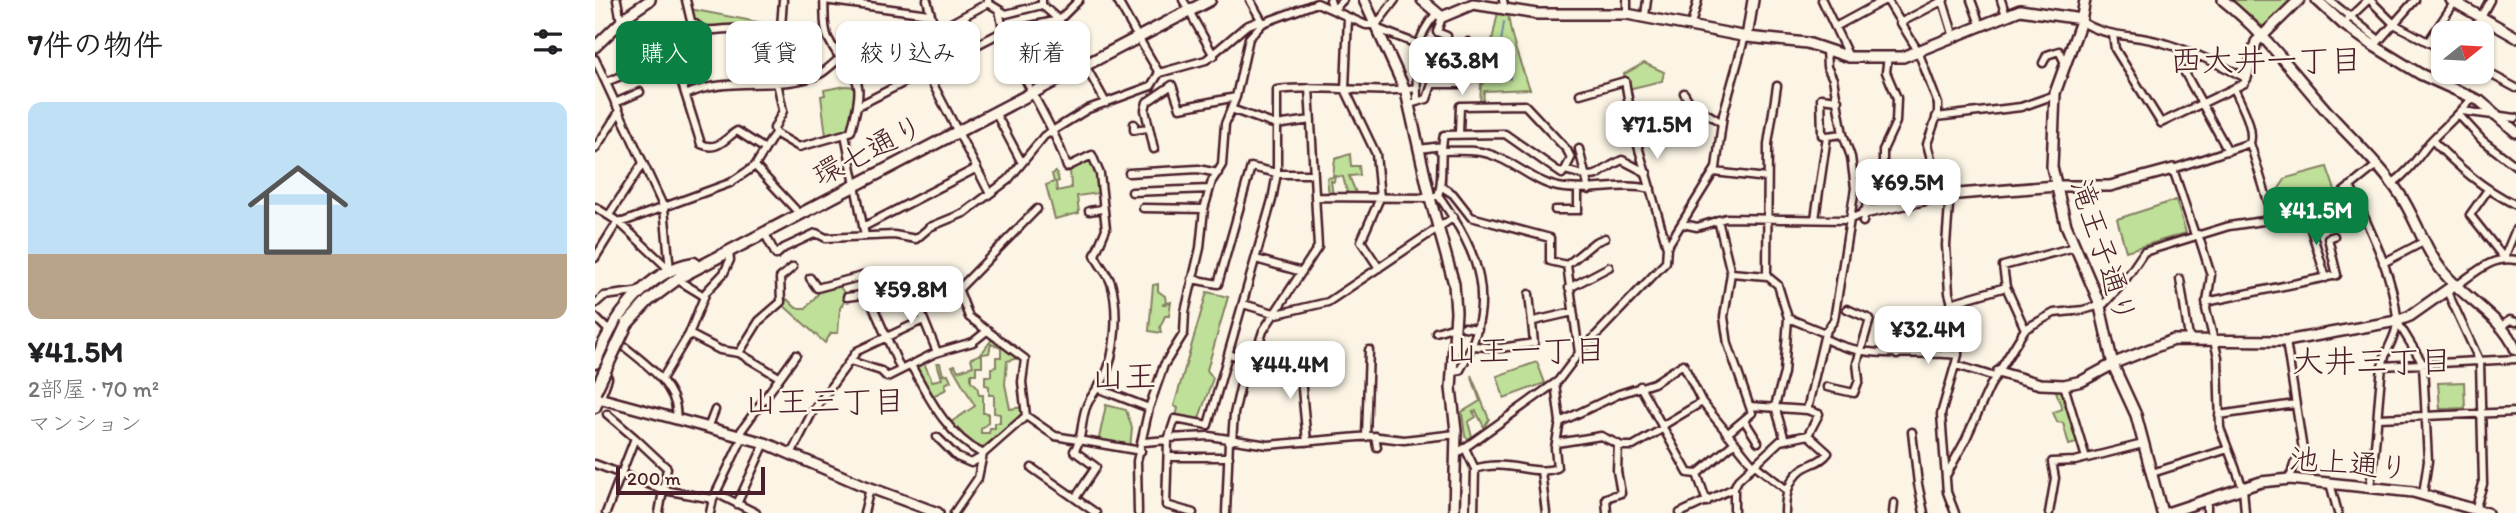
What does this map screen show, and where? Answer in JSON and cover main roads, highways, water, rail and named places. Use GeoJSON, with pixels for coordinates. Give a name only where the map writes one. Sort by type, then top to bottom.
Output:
{"type":"FeatureCollection","features":[{"type":"Feature","properties":{"kind":"main road","name":"環七通り"},"geometry":{"type":"LineString","coordinates":[[696,266],[1136,35],[1188,4],[1210,0]]}},
{"type":"Feature","properties":{"kind":"main road","name":"環七通り"},"geometry":{"type":"LineString","coordinates":[[957,128],[995,111],[1032,89]]}},
{"type":"Feature","properties":{"kind":"main road","name":"環七通り"},"geometry":{"type":"LineString","coordinates":[[596,398],[625,323],[664,288],[696,266],[796,209],[855,182]]}},
{"type":"Feature","properties":{"kind":"main road"},"geometry":{"type":"LineString","coordinates":[[595,363],[610,332],[642,291],[696,266]]}},
{"type":"Feature","properties":{"kind":"main road"},"geometry":{"type":"LineString","coordinates":[[596,398],[599,377],[647,309],[676,275],[696,266]]}},
{"type":"Feature","properties":{"kind":"main road","name":"環七通り"},"geometry":{"type":"LineString","coordinates":[[599,377],[625,323],[648,293],[676,275]]}},
{"type":"Feature","properties":{"kind":"waterway"},"geometry":{"type":"LineString","coordinates":[[1499,56],[1504,22]]}},
{"type":"Feature","properties":{"kind":"waterway"},"geometry":{"type":"LineString","coordinates":[[1500,64],[1503,76],[1510,79],[1510,75]]}},
{"type":"Feature","properties":{"kind":"district","name":"西大井一丁目"},"geometry":{"type":"Point","coordinates":[2266,60]}},
{"type":"Feature","properties":{"kind":"district","name":"山王一丁目"},"geometry":{"type":"Point","coordinates":[1526,350]}},
{"type":"Feature","properties":{"kind":"district","name":"大井三丁目"},"geometry":{"type":"Point","coordinates":[2372,361]}},
{"type":"Feature","properties":{"kind":"district","name":"山王"},"geometry":{"type":"Point","coordinates":[1124,375]}},
{"type":"Feature","properties":{"kind":"district","name":"山王三丁目"},"geometry":{"type":"Point","coordinates":[825,401]}}]}
